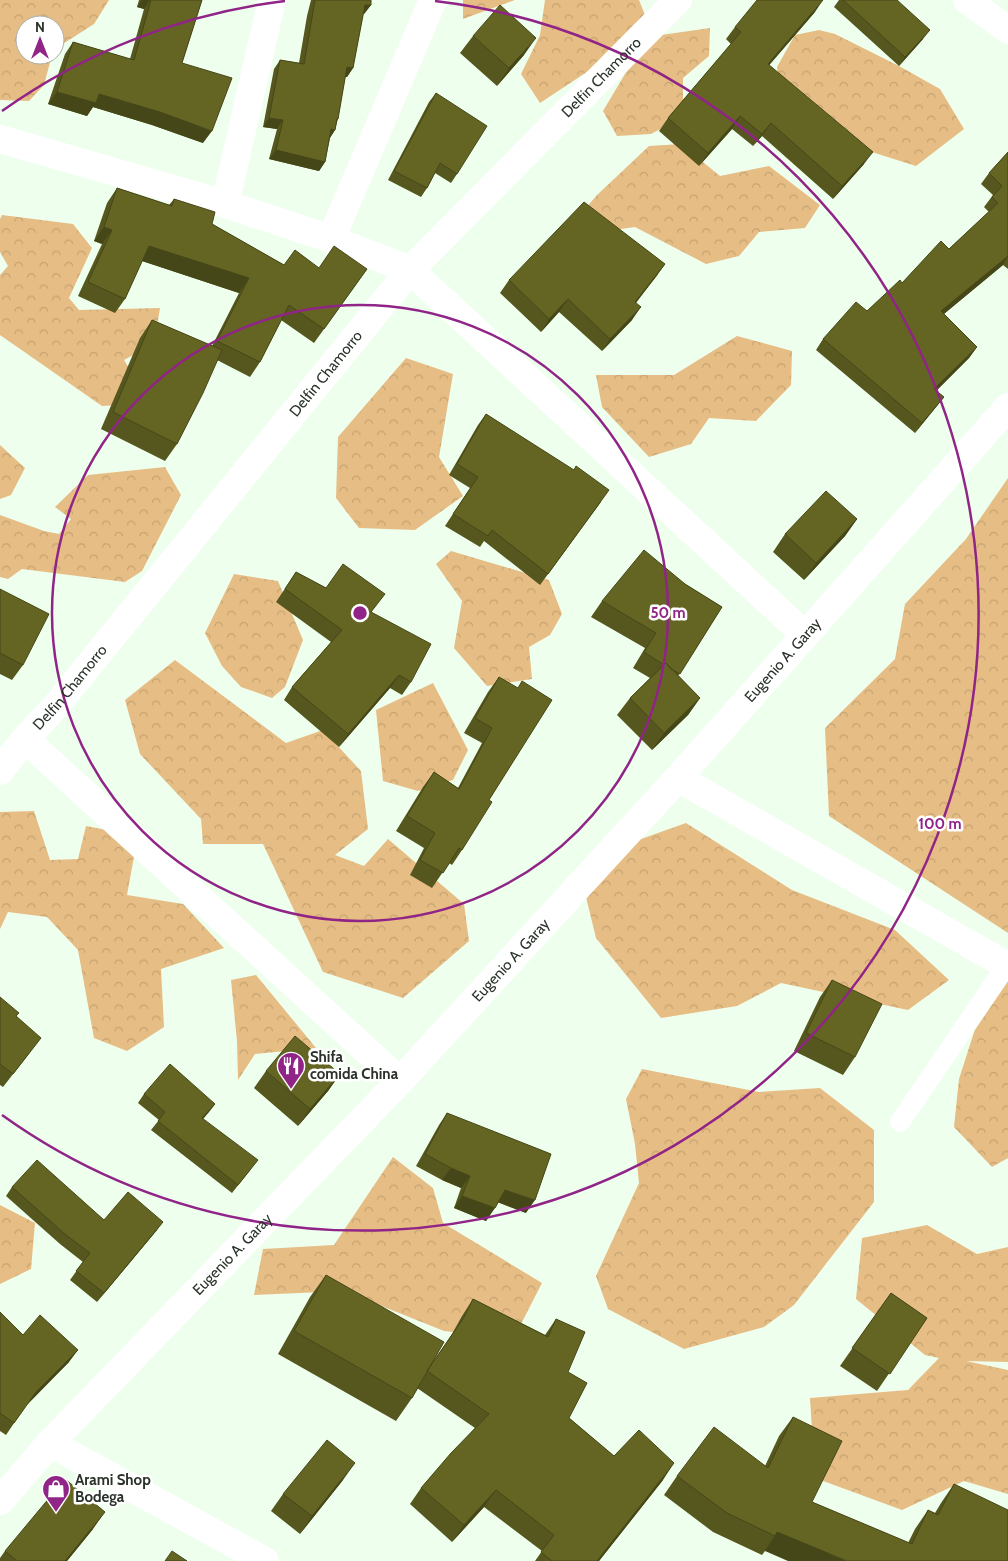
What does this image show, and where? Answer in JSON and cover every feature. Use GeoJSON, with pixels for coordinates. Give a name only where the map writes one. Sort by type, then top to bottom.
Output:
{"type":"FeatureCollection","features":[{"type":"Feature","properties":{"kind":"street"},"geometry":{"type":"LineString","coordinates":[[225,204],[272,0]]}},
{"type":"Feature","properties":{"kind":"street"},"geometry":{"type":"LineString","coordinates":[[331,239],[433,0]]}},
{"type":"Feature","properties":{"kind":"street","name":"Delfin Chamorro"},"geometry":{"type":"LineString","coordinates":[[0,771],[55,707],[410,270],[678,0]]}},
{"type":"Feature","properties":{"kind":"street"},"geometry":{"type":"LineString","coordinates":[[967,0],[1008,30]]}},
{"type":"Feature","properties":{"kind":"street"},"geometry":{"type":"LineString","coordinates":[[0,139],[225,204],[331,239],[410,270],[805,635]]}},
{"type":"Feature","properties":{"kind":"street","name":"Eugenio A. Garay"},"geometry":{"type":"LineString","coordinates":[[0,1501],[50,1443],[400,1081],[678,778],[1008,407]]}},
{"type":"Feature","properties":{"kind":"street"},"geometry":{"type":"LineString","coordinates":[[26,739],[400,1081]]}},
{"type":"Feature","properties":{"kind":"street"},"geometry":{"type":"LineString","coordinates":[[678,778],[1007,965]]}},
{"type":"Feature","properties":{"kind":"street"},"geometry":{"type":"LineString","coordinates":[[50,1443],[264,1561]]}},
{"type":"Feature","properties":{"kind":"lane"},"geometry":{"type":"LineString","coordinates":[[900,1122],[1007,965]]}},
{"type":"Feature","properties":{"kind":"green space"},"geometry":{"type":"Polygon","coordinates":[[[0,0],[109,0],[94,24],[65,43],[65,15],[15,15],[15,65],[49,65],[44,85],[29,101],[0,100],[0,0]]]}},
{"type":"Feature","properties":{"kind":"green space"},"geometry":{"type":"Polygon","coordinates":[[[463,0],[515,0],[463,19],[463,0]]]}},
{"type":"Feature","properties":{"kind":"green space"},"geometry":{"type":"Polygon","coordinates":[[[545,0],[639,0],[645,15],[614,54],[540,103],[521,74],[540,35],[545,0]]]}},
{"type":"Feature","properties":{"kind":"green space"},"geometry":{"type":"Polygon","coordinates":[[[710,28],[709,56],[683,78],[683,117],[651,134],[617,136],[603,111],[647,37],[710,28]]]}},
{"type":"Feature","properties":{"kind":"green space"},"geometry":{"type":"Polygon","coordinates":[[[819,30],[835,34],[940,89],[964,129],[916,166],[837,141],[779,82],[777,67],[795,35],[819,30]]]}},
{"type":"Feature","properties":{"kind":"green space"},"geometry":{"type":"Polygon","coordinates":[[[681,144],[720,176],[769,166],[820,205],[805,228],[759,232],[739,256],[706,264],[635,227],[593,233],[585,209],[597,195],[649,146],[681,144]]]}},
{"type":"Feature","properties":{"kind":"green space"},"geometry":{"type":"Polygon","coordinates":[[[2,215],[73,224],[92,248],[69,298],[79,310],[160,308],[154,344],[124,360],[150,403],[102,406],[0,335],[0,275],[8,266],[0,252],[0,219],[2,215]]]}},
{"type":"Feature","properties":{"kind":"green space"},"geometry":{"type":"Polygon","coordinates":[[[737,336],[792,351],[791,385],[756,421],[709,418],[691,444],[649,457],[602,407],[596,375],[674,375],[737,336]]]}},
{"type":"Feature","properties":{"kind":"green space"},"geometry":{"type":"Polygon","coordinates":[[[406,358],[453,374],[439,457],[463,496],[415,530],[359,528],[336,498],[338,437],[406,358]]]}},
{"type":"Feature","properties":{"kind":"green space"},"geometry":{"type":"Polygon","coordinates":[[[0,445],[25,468],[11,495],[0,499],[0,445]]]}},
{"type":"Feature","properties":{"kind":"green space"},"geometry":{"type":"Polygon","coordinates":[[[165,467],[181,495],[142,571],[125,582],[22,569],[8,579],[0,577],[0,515],[44,531],[59,534],[71,519],[55,507],[88,475],[165,467]]]}},
{"type":"Feature","properties":{"kind":"green space"},"geometry":{"type":"Polygon","coordinates":[[[1008,478],[1008,933],[829,816],[825,728],[895,659],[905,604],[966,539],[1008,478]]]}},
{"type":"Feature","properties":{"kind":"green space"},"geometry":{"type":"Polygon","coordinates":[[[451,551],[549,580],[562,614],[550,635],[529,647],[532,679],[487,686],[454,648],[462,601],[436,564],[451,551]]]}},
{"type":"Feature","properties":{"kind":"green space"},"geometry":{"type":"Polygon","coordinates":[[[234,574],[278,581],[303,640],[285,687],[272,698],[241,687],[222,666],[205,633],[234,574]]]}},
{"type":"Feature","properties":{"kind":"green space"},"geometry":{"type":"Polygon","coordinates":[[[175,660],[286,743],[323,730],[361,771],[368,829],[335,855],[364,866],[388,839],[464,904],[469,941],[403,998],[323,972],[263,844],[203,844],[201,819],[140,754],[125,700],[175,660]]]}},
{"type":"Feature","properties":{"kind":"green space"},"geometry":{"type":"Polygon","coordinates":[[[433,683],[468,750],[453,780],[418,791],[383,781],[376,710],[433,683]]]}},
{"type":"Feature","properties":{"kind":"green space"},"geometry":{"type":"Polygon","coordinates":[[[34,811],[50,860],[78,859],[86,826],[107,830],[135,851],[127,895],[183,904],[224,948],[161,969],[164,1027],[127,1051],[94,1038],[78,950],[47,917],[8,912],[0,929],[0,812],[34,811]]]}},
{"type":"Feature","properties":{"kind":"green space"},"geometry":{"type":"Polygon","coordinates":[[[686,823],[792,890],[895,930],[949,980],[908,1010],[781,983],[737,1006],[661,1018],[596,938],[586,897],[627,844],[686,823]]]}},
{"type":"Feature","properties":{"kind":"green space"},"geometry":{"type":"Polygon","coordinates":[[[256,975],[316,1048],[255,1054],[238,1080],[237,1041],[231,980],[256,975]]]}},
{"type":"Feature","properties":{"kind":"green space"},"geometry":{"type":"Polygon","coordinates":[[[1008,980],[1008,1158],[992,1167],[954,1127],[959,1079],[976,1026],[1008,980]]]}},
{"type":"Feature","properties":{"kind":"green space"},"geometry":{"type":"Polygon","coordinates":[[[642,1069],[759,1092],[820,1088],[874,1130],[874,1202],[794,1305],[764,1327],[684,1349],[608,1309],[596,1276],[639,1183],[635,1144],[626,1099],[642,1069]]]}},
{"type":"Feature","properties":{"kind":"green space"},"geometry":{"type":"Polygon","coordinates":[[[393,1157],[433,1188],[443,1223],[542,1283],[521,1324],[489,1336],[444,1331],[344,1291],[254,1295],[263,1249],[334,1245],[393,1157]]]}},
{"type":"Feature","properties":{"kind":"green space"},"geometry":{"type":"Polygon","coordinates":[[[0,1205],[35,1223],[31,1269],[0,1284],[0,1205]]]}},
{"type":"Feature","properties":{"kind":"green space"},"geometry":{"type":"Polygon","coordinates":[[[927,1225],[977,1254],[1008,1247],[1008,1362],[966,1361],[1008,1370],[1008,1494],[964,1481],[902,1510],[815,1478],[810,1398],[908,1390],[939,1358],[925,1355],[856,1299],[862,1238],[927,1225]]]}},
{"type":"Feature","properties":{"kind":"building"},"geometry":{"type":"Polygon","coordinates":[[[151,0],[202,0],[182,63],[232,78],[212,131],[160,112],[99,94],[96,103],[57,92],[73,42],[134,60],[151,0]]]}},
{"type":"Feature","properties":{"kind":"building"},"geometry":{"type":"Polygon","coordinates":[[[315,0],[371,0],[371,5],[365,5],[353,68],[347,67],[338,119],[335,130],[331,129],[325,162],[276,150],[283,120],[269,118],[280,60],[304,64],[315,0]]]}},
{"type":"Feature","properties":{"kind":"building"},"geometry":{"type":"Polygon","coordinates":[[[757,0],[823,0],[768,64],[873,152],[842,186],[771,123],[762,134],[740,116],[708,153],[668,118],[741,32],[735,27],[757,0]]]}},
{"type":"Feature","properties":{"kind":"building"},"geometry":{"type":"Polygon","coordinates":[[[843,0],[897,0],[930,30],[905,57],[843,0]]]}},
{"type":"Feature","properties":{"kind":"building"},"geometry":{"type":"Polygon","coordinates":[[[500,5],[536,38],[509,68],[473,36],[500,5]]]}},
{"type":"Feature","properties":{"kind":"building"},"geometry":{"type":"Polygon","coordinates":[[[436,93],[487,126],[457,174],[440,163],[427,188],[394,171],[436,93]]]}},
{"type":"Feature","properties":{"kind":"building"},"geometry":{"type":"Polygon","coordinates":[[[1008,152],[1008,256],[941,311],[977,347],[934,389],[944,397],[922,423],[823,339],[856,302],[867,311],[900,280],[902,283],[941,241],[949,249],[998,203],[992,197],[1002,186],[989,173],[1008,152]]]}},
{"type":"Feature","properties":{"kind":"building"},"geometry":{"type":"Polygon","coordinates":[[[117,188],[172,206],[174,199],[215,212],[212,224],[284,265],[295,250],[319,268],[334,246],[367,269],[324,329],[289,305],[260,362],[217,341],[249,278],[149,246],[125,299],[88,282],[112,230],[104,227],[117,188]]]}},
{"type":"Feature","properties":{"kind":"building"},"geometry":{"type":"Polygon","coordinates":[[[584,202],[665,264],[635,302],[641,307],[610,339],[568,299],[549,319],[509,280],[584,202]]]}},
{"type":"Feature","properties":{"kind":"building"},"geometry":{"type":"Polygon","coordinates":[[[152,320],[222,350],[177,444],[113,412],[152,320]]]}},
{"type":"Feature","properties":{"kind":"building"},"geometry":{"type":"Polygon","coordinates":[[[486,414],[574,470],[576,466],[609,490],[548,574],[492,530],[488,536],[453,514],[478,477],[457,464],[486,414]]]}},
{"type":"Feature","properties":{"kind":"building"},"geometry":{"type":"Polygon","coordinates":[[[826,491],[857,519],[816,563],[785,534],[826,491]]]}},
{"type":"Feature","properties":{"kind":"building"},"geometry":{"type":"Polygon","coordinates":[[[644,550],[685,584],[722,607],[680,674],[671,669],[666,663],[664,665],[644,652],[656,633],[602,601],[644,550]]]}},
{"type":"Feature","properties":{"kind":"building"},"geometry":{"type":"Polygon","coordinates":[[[343,564],[385,594],[371,612],[431,644],[411,682],[399,675],[348,734],[292,687],[342,630],[285,589],[296,572],[326,588],[343,564]]]}},
{"type":"Feature","properties":{"kind":"building"},"geometry":{"type":"Polygon","coordinates":[[[0,589],[49,614],[23,665],[0,653],[0,589]]]}},
{"type":"Feature","properties":{"kind":"building"},"geometry":{"type":"Polygon","coordinates":[[[666,663],[700,698],[664,733],[630,698],[666,663]]]}},
{"type":"Feature","properties":{"kind":"building"},"geometry":{"type":"Polygon","coordinates":[[[499,677],[518,688],[522,681],[552,700],[489,800],[492,802],[462,850],[459,848],[443,873],[420,860],[435,833],[407,816],[434,772],[459,789],[492,728],[475,718],[499,677]]]}},
{"type":"Feature","properties":{"kind":"building"},"geometry":{"type":"Polygon","coordinates":[[[832,980],[882,1004],[855,1057],[806,1033],[832,980]]]}},
{"type":"Feature","properties":{"kind":"building"},"geometry":{"type":"Polygon","coordinates":[[[0,997],[19,1013],[16,1016],[41,1038],[13,1074],[0,1064],[0,997]]]}},
{"type":"Feature","properties":{"kind":"building"},"geometry":{"type":"Polygon","coordinates":[[[295,1036],[340,1074],[310,1109],[266,1071],[295,1036]]]}},
{"type":"Feature","properties":{"kind":"building"},"geometry":{"type":"Polygon","coordinates":[[[170,1064],[215,1104],[202,1118],[258,1160],[238,1185],[158,1121],[165,1112],[144,1094],[170,1064]]]}},
{"type":"Feature","properties":{"kind":"building"},"geometry":{"type":"Polygon","coordinates":[[[447,1113],[551,1154],[535,1200],[505,1190],[495,1208],[462,1196],[470,1176],[425,1154],[447,1113]]]}},
{"type":"Feature","properties":{"kind":"building"},"geometry":{"type":"Polygon","coordinates":[[[37,1160],[104,1220],[128,1192],[163,1222],[104,1293],[76,1271],[90,1253],[66,1235],[12,1187],[37,1160]]]}},
{"type":"Feature","properties":{"kind":"building"},"geometry":{"type":"Polygon","coordinates":[[[326,1275],[444,1342],[412,1398],[294,1331],[326,1275]]]}},
{"type":"Feature","properties":{"kind":"building"},"geometry":{"type":"Polygon","coordinates":[[[891,1293],[927,1318],[890,1374],[852,1348],[891,1293]]]}},
{"type":"Feature","properties":{"kind":"building"},"geometry":{"type":"Polygon","coordinates":[[[473,1299],[548,1337],[556,1319],[585,1332],[568,1372],[587,1383],[569,1418],[614,1456],[639,1430],[674,1463],[597,1561],[552,1561],[541,1552],[554,1535],[496,1490],[464,1525],[421,1488],[451,1453],[489,1414],[427,1371],[463,1319],[473,1299]]]}},
{"type":"Feature","properties":{"kind":"building"},"geometry":{"type":"Polygon","coordinates":[[[0,1312],[23,1335],[40,1315],[78,1350],[36,1392],[14,1423],[0,1413],[0,1312]]]}},
{"type":"Feature","properties":{"kind":"building"},"geometry":{"type":"Polygon","coordinates":[[[793,1417],[842,1441],[812,1502],[912,1544],[928,1510],[938,1515],[954,1484],[1008,1510],[1008,1561],[847,1561],[777,1532],[775,1536],[727,1513],[677,1476],[714,1427],[768,1468],[793,1417]]]}},
{"type":"Feature","properties":{"kind":"building"},"geometry":{"type":"Polygon","coordinates":[[[327,1440],[355,1463],[312,1516],[283,1494],[327,1440]]]}},
{"type":"Feature","properties":{"kind":"building","name":"Arami Shop Bodega"},"geometry":{"type":"Polygon","coordinates":[[[65,1479],[105,1512],[65,1561],[17,1561],[5,1551],[65,1479]]]}},
{"type":"Feature","properties":{"kind":"building"},"geometry":{"type":"Polygon","coordinates":[[[172,1551],[187,1561],[165,1561],[172,1551]]]}},
{"type":"Feature","properties":{"kind":"place","name":"Shifa comida China"},"geometry":{"type":"Point","coordinates":[291,1090]}},
{"type":"Feature","properties":{"kind":"place","name":"Arami Shop Bodega"},"geometry":{"type":"Point","coordinates":[56,1513]}}]}
